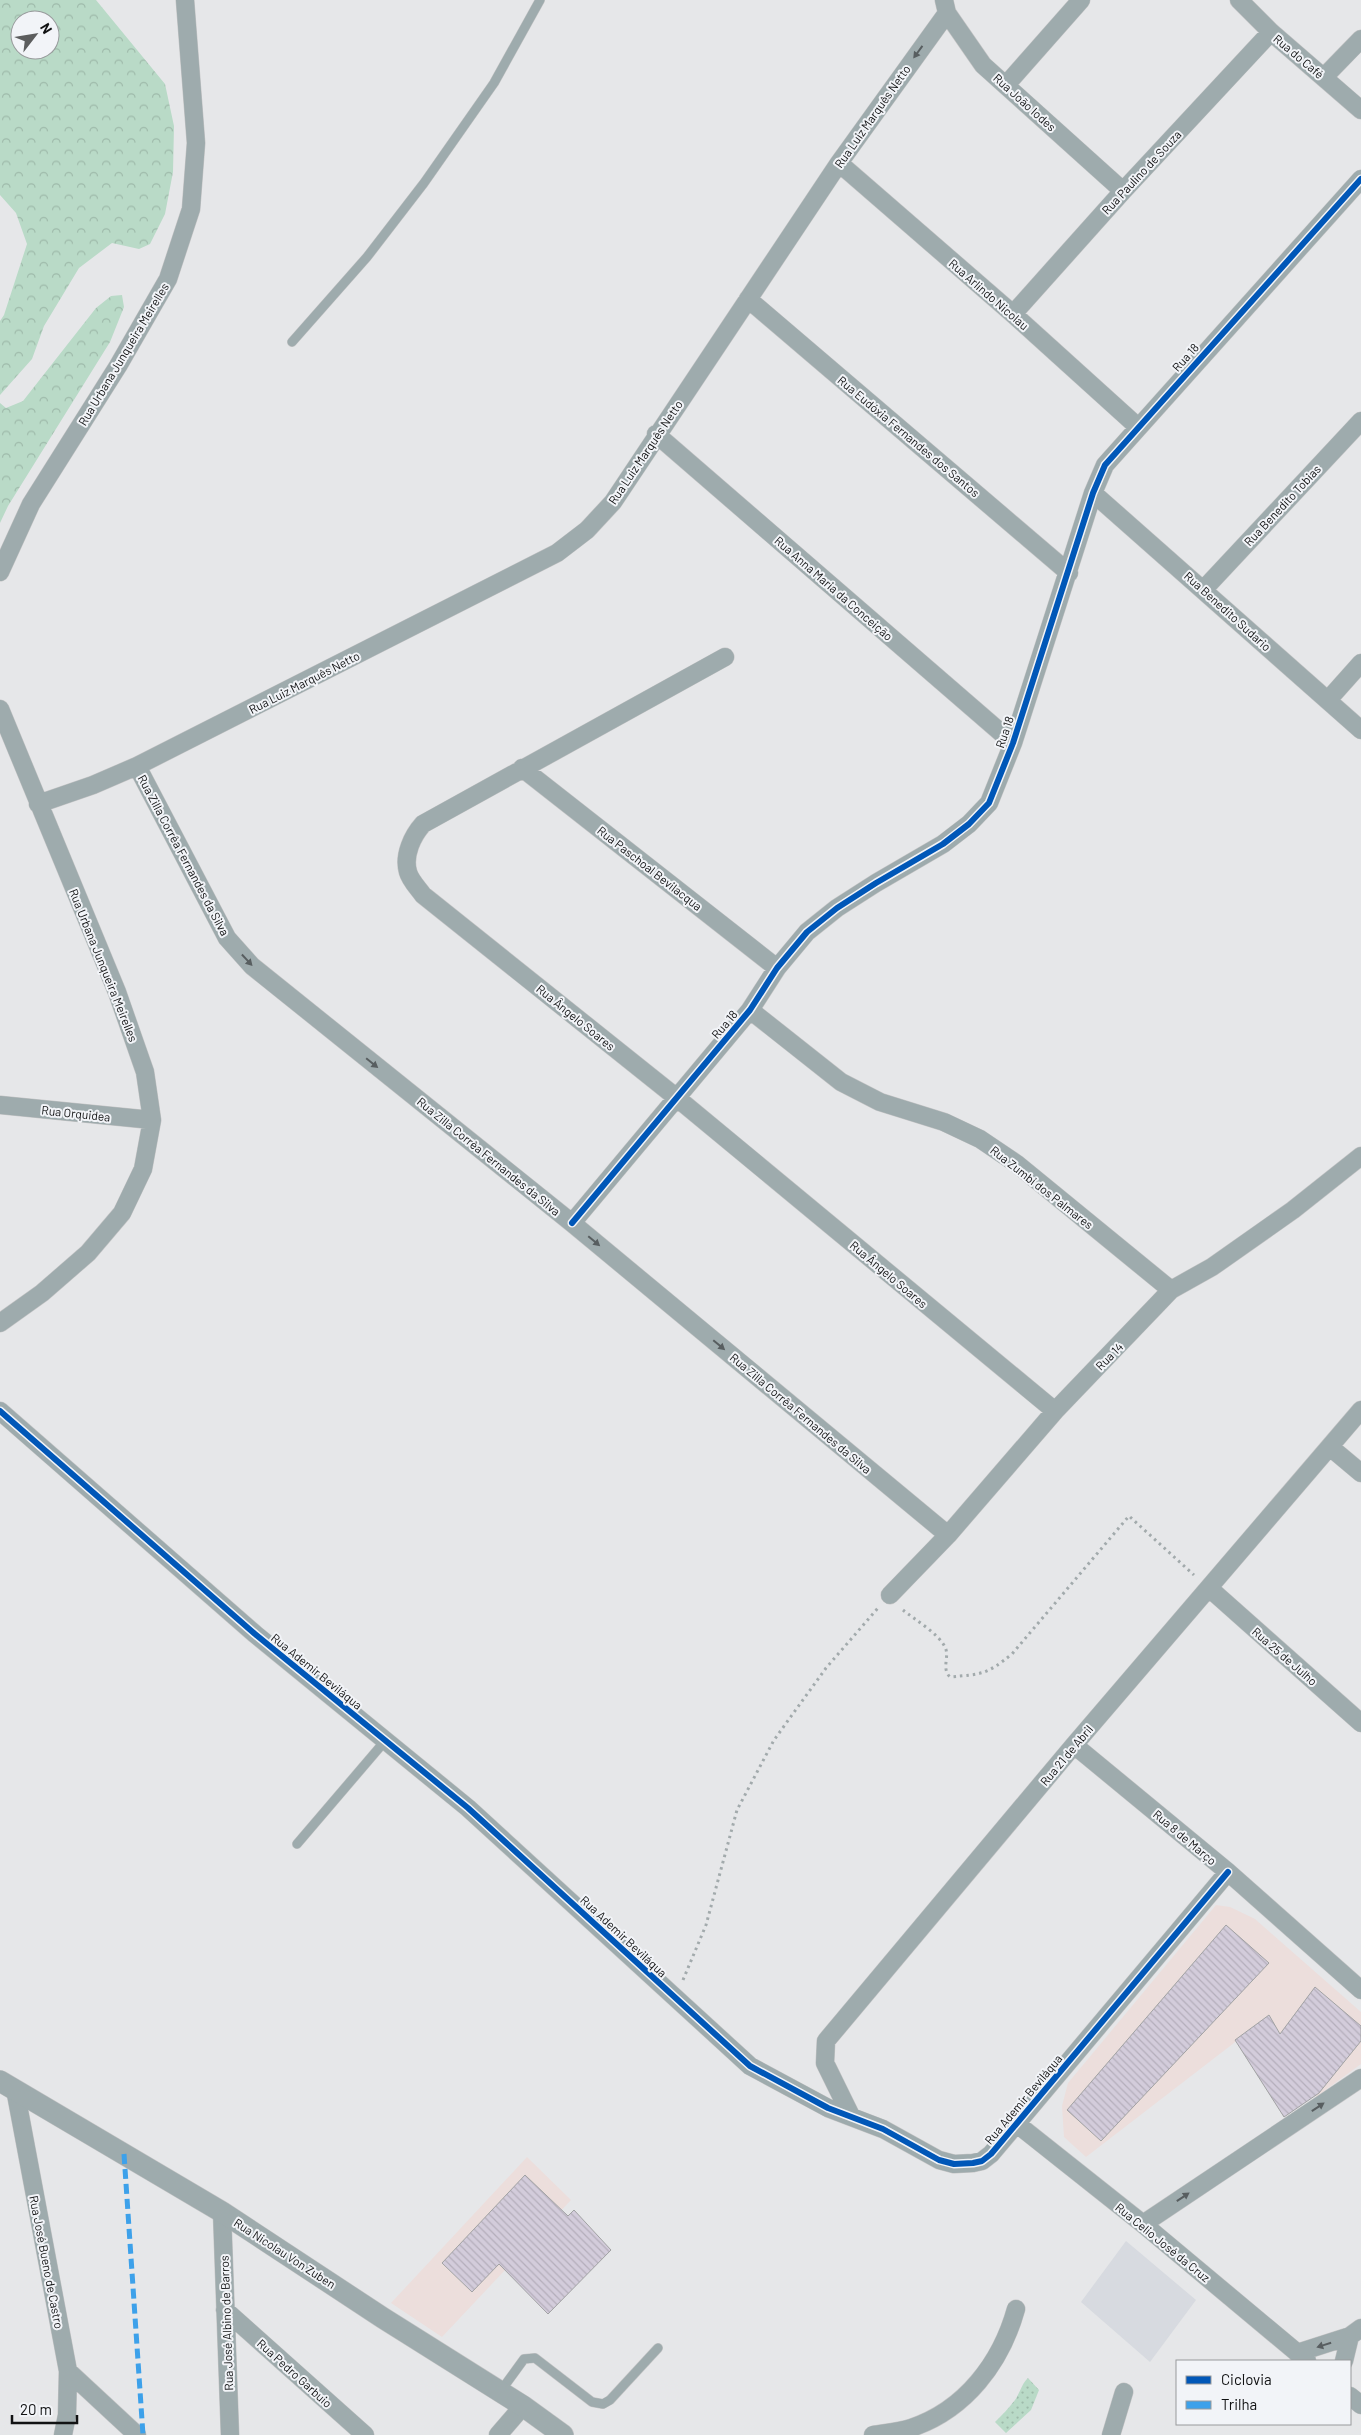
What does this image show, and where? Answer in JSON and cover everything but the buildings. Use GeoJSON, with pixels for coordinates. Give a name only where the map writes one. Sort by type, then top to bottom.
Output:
{"type":"FeatureCollection","features":[{"type":"Feature","properties":{"kind":"street","name":"Rua Urbana Junqueira Meirelles"},"geometry":{"type":"LineString","coordinates":[[0,572],[31,504],[118,366],[168,279],[191,209],[196,143],[185,0]]}},
{"type":"Feature","properties":{"kind":"street"},"geometry":{"type":"LineString","coordinates":[[1006,85],[1081,0]]}},
{"type":"Feature","properties":{"kind":"street","name":"Rua do Café"},"geometry":{"type":"LineString","coordinates":[[1239,0],[1271,32],[1361,110]]}},
{"type":"Feature","properties":{"kind":"street","name":"Rua João Iodes"},"geometry":{"type":"LineString","coordinates":[[946,6],[963,38],[983,65],[1123,191]]}},
{"type":"Feature","properties":{"kind":"street","name":"Rua Luiz Marquês Netto"},"geometry":{"type":"LineString","coordinates":[[38,804],[94,785],[137,766],[557,553],[588,530],[613,502],[656,434],[946,6]]}},
{"type":"Feature","properties":{"kind":"street","name":"Rua Paulino de Souza"},"geometry":{"type":"LineString","coordinates":[[1013,314],[1123,191],[1271,32]]}},
{"type":"Feature","properties":{"kind":"street"},"geometry":{"type":"LineString","coordinates":[[1324,77],[1361,39]]}},
{"type":"Feature","properties":{"kind":"street","name":"Rua Arlindo Nicolau"},"geometry":{"type":"LineString","coordinates":[[839,163],[1013,314],[1138,427]]}},
{"type":"Feature","properties":{"kind":"street","name":"Rua 18"},"geometry":{"type":"LineString","coordinates":[[572,1223],[750,1010],[777,968],[807,932],[837,908],[943,844],[969,824],[989,803],[1013,742],[1069,573],[1093,493],[1105,465],[1361,179]]}},
{"type":"Feature","properties":{"kind":"street","name":"Rua Eudóxia Fernandes dos Santos"},"geometry":{"type":"LineString","coordinates":[[748,299],[1069,573]]}},
{"type":"Feature","properties":{"kind":"street","name":"Rua Benedito Tobias"},"geometry":{"type":"LineString","coordinates":[[1204,589],[1361,421]]}},
{"type":"Feature","properties":{"kind":"street","name":"Rua Anna Maria da Conceição"},"geometry":{"type":"LineString","coordinates":[[656,434],[1013,742]]}},
{"type":"Feature","properties":{"kind":"street","name":"Rua Benedito Sudario"},"geometry":{"type":"LineString","coordinates":[[1093,493],[1204,589],[1361,730]]}},
{"type":"Feature","properties":{"kind":"street","name":"Rua Ângelo Soares"},"geometry":{"type":"LineString","coordinates":[[725,657],[424,824],[416,831],[408,854],[408,872],[423,895],[677,1098],[1054,1411]]}},
{"type":"Feature","properties":{"kind":"street"},"geometry":{"type":"LineString","coordinates":[[1328,700],[1361,663]]}},
{"type":"Feature","properties":{"kind":"street","name":"Rua Urbana Junqueira Meirelles"},"geometry":{"type":"LineString","coordinates":[[0,709],[117,992],[145,1072],[152,1120],[143,1169],[122,1213],[88,1253],[42,1294],[0,1323]]}},
{"type":"Feature","properties":{"kind":"street","name":"Rua Zilla Corrêa Fernandes da Silva"},"geometry":{"type":"LineString","coordinates":[[137,766],[226,938],[252,966],[572,1223],[948,1535]]}},
{"type":"Feature","properties":{"kind":"street","name":"Rua Paschoal Bevilacqua"},"geometry":{"type":"LineString","coordinates":[[522,768],[777,968]]}},
{"type":"Feature","properties":{"kind":"street","name":"Rua Zumbí dos Palmares"},"geometry":{"type":"LineString","coordinates":[[750,1010],[841,1082],[880,1102],[944,1122],[980,1139],[1017,1164],[1171,1290]]}},
{"type":"Feature","properties":{"kind":"street","name":"Rua Orquidea"},"geometry":{"type":"LineString","coordinates":[[0,1105],[152,1120]]}},
{"type":"Feature","properties":{"kind":"street","name":"Rua 14"},"geometry":{"type":"LineString","coordinates":[[894,1600],[1054,1411],[1171,1290],[1212,1267],[1293,1210],[1361,1156]]}},
{"type":"Feature","properties":{"kind":"street","name":"Rua 21 de Abril"},"geometry":{"type":"LineString","coordinates":[[851,2116],[825,2063],[826,2041],[1074,1745],[1361,1410]]}},
{"type":"Feature","properties":{"kind":"street","name":"Rua Ademir Beviláqua"},"geometry":{"type":"LineString","coordinates":[[0,1411],[255,1634],[468,1808],[750,2066],[828,2108],[883,2129],[939,2160],[954,2164],[982,2161],[991,2154],[1228,1872]]}},
{"type":"Feature","properties":{"kind":"street"},"geometry":{"type":"LineString","coordinates":[[1330,1446],[1361,1473]]}},
{"type":"Feature","properties":{"kind":"street","name":"Rua 25 de Julho"},"geometry":{"type":"LineString","coordinates":[[1209,1588],[1361,1723]]}},
{"type":"Feature","properties":{"kind":"street","name":"Rua 8 de Março"},"geometry":{"type":"LineString","coordinates":[[1074,1745],[1228,1872],[1361,1990]]}},
{"type":"Feature","properties":{"kind":"street"},"geometry":{"type":"LineString","coordinates":[[1142,2224],[1361,2078]]}},
{"type":"Feature","properties":{"kind":"street","name":"Rua Nicolau Von Zuben"},"geometry":{"type":"LineString","coordinates":[[7,2085],[222,2212],[523,2406],[563,2435]]}},
{"type":"Feature","properties":{"kind":"street","name":"Rua José Bueno de Castro"},"geometry":{"type":"LineString","coordinates":[[7,2085],[68,2371],[67,2415],[62,2435]]}},
{"type":"Feature","properties":{"kind":"street","name":"Rua Celio José da Cruz"},"geometry":{"type":"LineString","coordinates":[[1018,2124],[1302,2357]]}},
{"type":"Feature","properties":{"kind":"street","name":"Rua José Albino de Barros"},"geometry":{"type":"LineString","coordinates":[[222,2212],[230,2435]]}},
{"type":"Feature","properties":{"kind":"street"},"geometry":{"type":"LineString","coordinates":[[872,2435],[909,2429],[940,2416],[968,2393],[987,2372],[1004,2343],[1016,2309]]}},
{"type":"Feature","properties":{"kind":"street","name":"Rua Pedro Garbuio"},"geometry":{"type":"LineString","coordinates":[[225,2310],[365,2435]]}},
{"type":"Feature","properties":{"kind":"street"},"geometry":{"type":"LineString","coordinates":[[1302,2357],[1355,2332]]}},
{"type":"Feature","properties":{"kind":"street"},"geometry":{"type":"LineString","coordinates":[[1344,2360],[1355,2332]]}},
{"type":"Feature","properties":{"kind":"street"},"geometry":{"type":"LineString","coordinates":[[68,2371],[137,2435]]}},
{"type":"Feature","properties":{"kind":"street"},"geometry":{"type":"LineString","coordinates":[[1111,2435],[1124,2392]]}},
{"type":"Feature","properties":{"kind":"street"},"geometry":{"type":"LineString","coordinates":[[1351,2397],[1361,2405]]}},
{"type":"Feature","properties":{"kind":"street"},"geometry":{"type":"LineString","coordinates":[[498,2435],[523,2406]]}},
{"type":"Feature","properties":{"kind":"lane"},"geometry":{"type":"LineString","coordinates":[[292,342],[367,257],[424,183],[494,83],[540,0]]}},
{"type":"Feature","properties":{"kind":"lane"},"geometry":{"type":"LineString","coordinates":[[297,1844],[385,1741]]}},
{"type":"Feature","properties":{"kind":"lane"},"geometry":{"type":"LineString","coordinates":[[500,2392],[524,2360],[535,2358],[592,2402],[603,2404],[610,2400],[658,2348]]}},
{"type":"Feature","properties":{"kind":"path"},"geometry":{"type":"LineString","coordinates":[[676,2000],[706,1924],[737,1810],[774,1740],[826,1668],[894,1600],[940,1640],[946,1648],[945,1668],[950,1677],[984,1673],[993,1670],[1012,1654],[1129,1516],[1209,1588]]}},
{"type":"Feature","properties":{"kind":"shaded area"},"geometry":{"type":"Polygon","coordinates":[[[1216,1905],[1230,1907],[1255,1919],[1361,2012],[1361,2064],[1316,2097],[1269,2016],[1086,2157],[1064,2137],[1062,2106],[1068,2083],[1216,1905]]]}},
{"type":"Feature","properties":{"kind":"shaded area"},"geometry":{"type":"Polygon","coordinates":[[[527,2157],[571,2200],[442,2337],[391,2303],[527,2157]]]}},
{"type":"Feature","properties":{"kind":"shaded area"},"geometry":{"type":"Polygon","coordinates":[[[1126,2241],[1196,2300],[1150,2362],[1081,2302],[1126,2241]]]}},
{"type":"Feature","properties":{"kind":"green space"},"geometry":{"type":"Polygon","coordinates":[[[0,0],[96,0],[165,84],[174,126],[173,172],[165,214],[150,244],[139,249],[112,243],[79,268],[44,326],[32,359],[0,395],[0,321],[4,315],[27,244],[16,213],[0,195],[0,0]]]}},
{"type":"Feature","properties":{"kind":"green space"},"geometry":{"type":"Polygon","coordinates":[[[122,295],[124,307],[110,342],[8,506],[0,523],[0,403],[6,408],[23,401],[96,308],[111,296],[122,295]]]}},
{"type":"Feature","properties":{"kind":"green space"},"geometry":{"type":"Polygon","coordinates":[[[1028,2378],[1039,2390],[1031,2410],[1006,2433],[995,2422],[1015,2400],[1028,2378]]]}},
{"type":"Feature","properties":{"kind":"marked path"},"geometry":{"type":"LineString","coordinates":[[124,2154],[143,2435]]}},
{"type":"Feature","properties":{"kind":"cycle path"},"geometry":{"type":"LineString","coordinates":[[572,1223],[750,1010],[777,968],[807,932],[837,908],[943,844],[969,824],[989,803],[1013,743],[1093,493],[1105,465],[1361,179]]}},
{"type":"Feature","properties":{"kind":"cycle path"},"geometry":{"type":"LineString","coordinates":[[0,1411],[255,1634],[468,1808],[750,2066],[828,2108],[883,2129],[939,2160],[954,2164],[973,2163],[982,2161],[991,2154],[1228,1872]]}}]}
